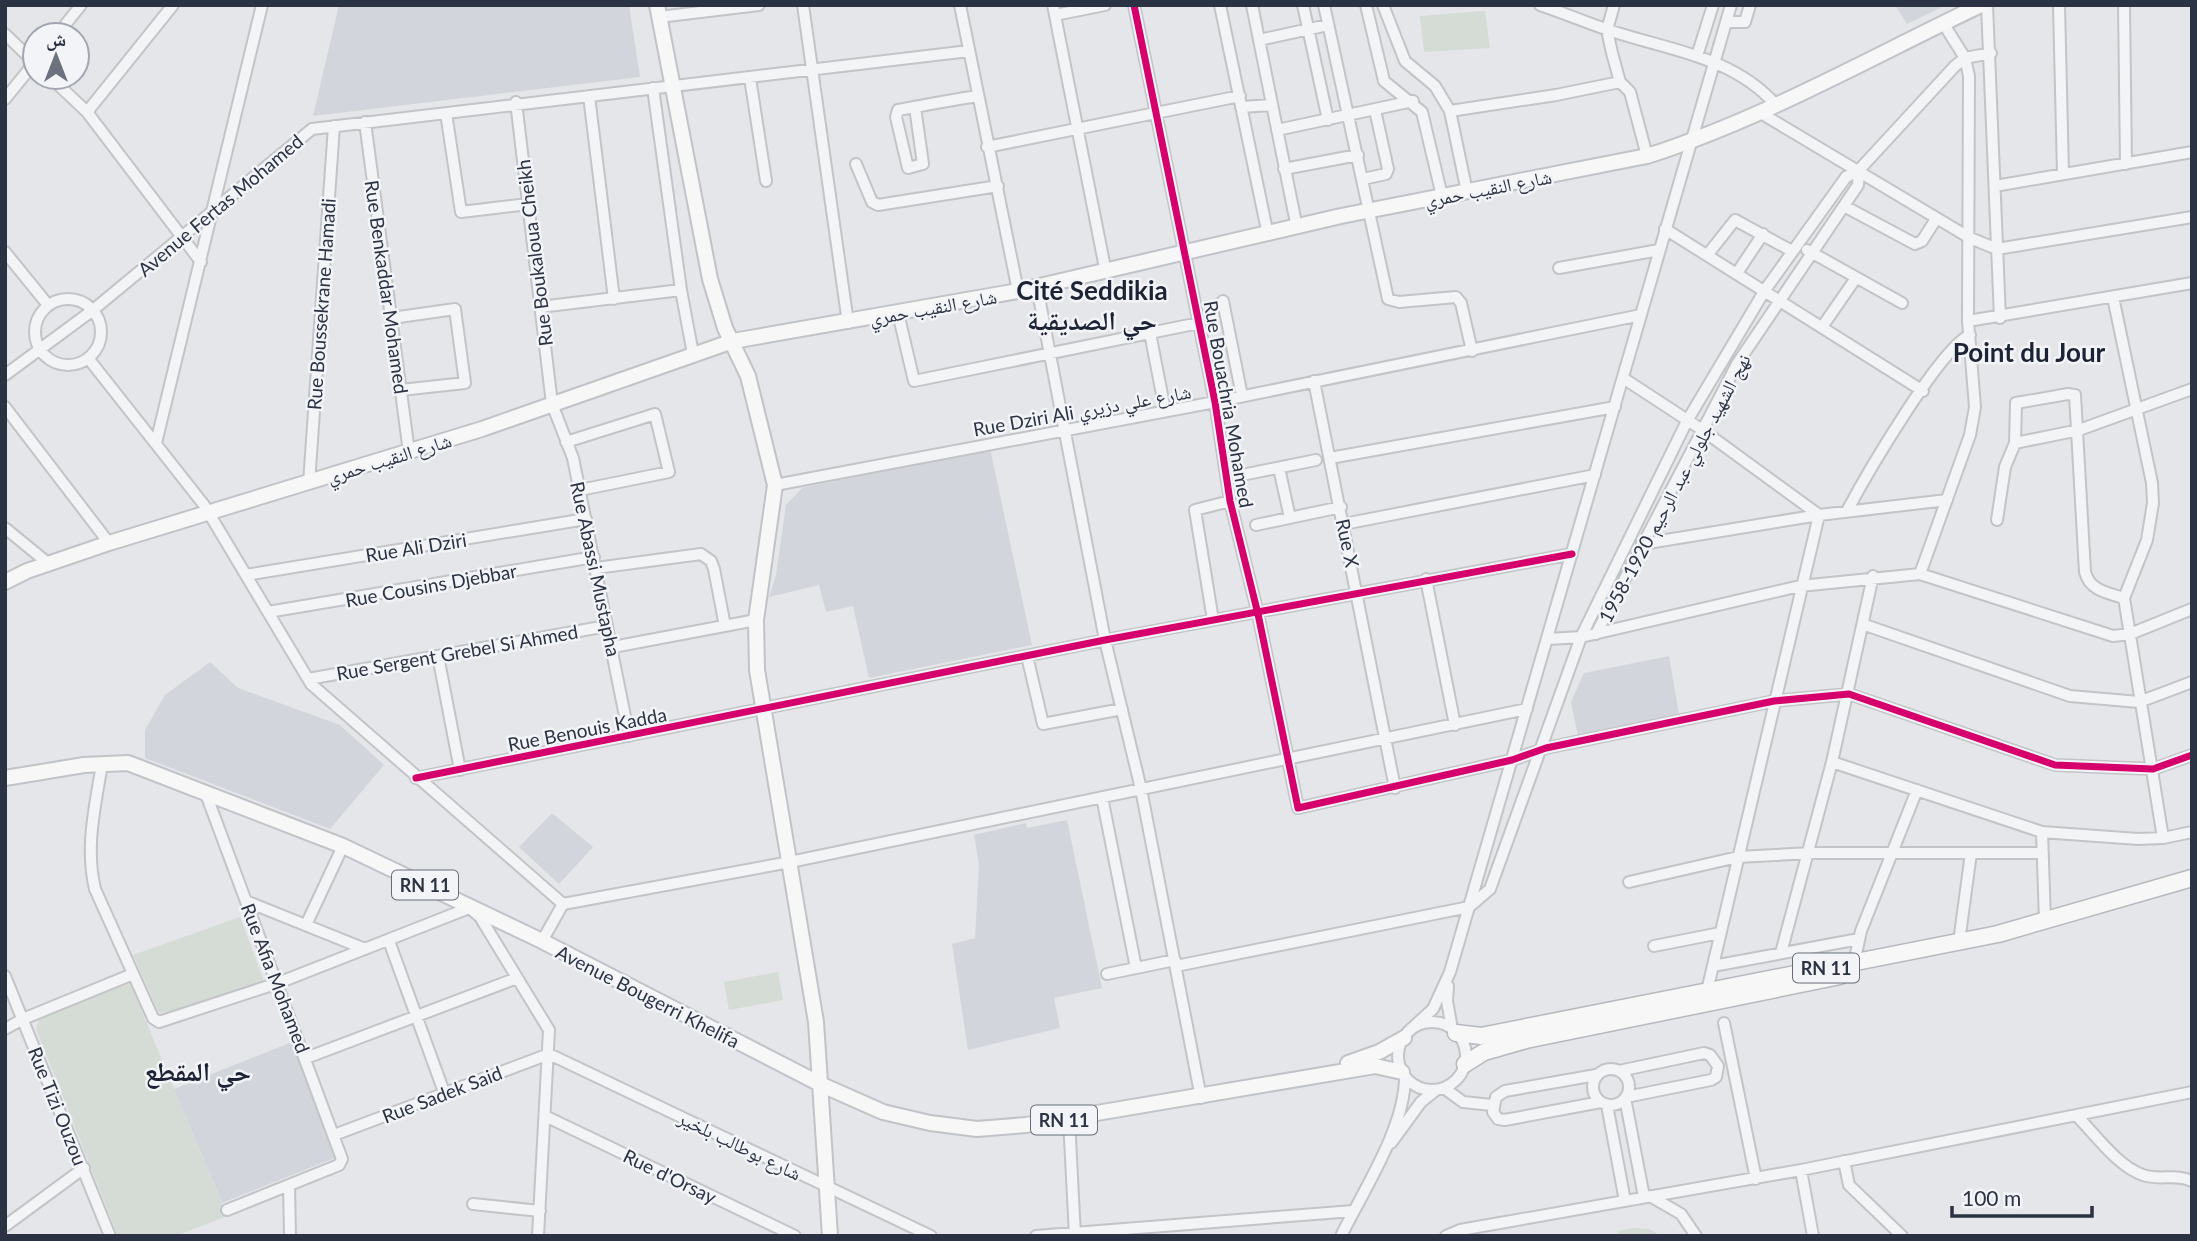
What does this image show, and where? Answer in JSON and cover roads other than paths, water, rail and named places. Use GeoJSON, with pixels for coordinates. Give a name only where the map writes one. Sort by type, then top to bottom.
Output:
{"type":"FeatureCollection","features":[{"type":"Feature","properties":{"kind":"highway","name":"RN 11"},"geometry":{"type":"LineString","coordinates":[[1454,1031],[1481,1036],[1959,942],[2045,921],[2192,878]]}},
{"type":"Feature","properties":{"kind":"highway","name":"RN 11"},"geometry":{"type":"LineString","coordinates":[[1465,1064],[1491,1050],[1526,1040],[1990,946],[2192,889]]}},
{"type":"Feature","properties":{"kind":"main road","name":"شارع النقيب حمري"},"geometry":{"type":"LineString","coordinates":[[5,582],[109,543],[210,515],[409,452],[733,341],[848,323],[1107,273],[1370,211],[1647,156],[1689,142],[1759,112],[1981,5]]}},
{"type":"Feature","properties":{"kind":"main road"},"geometry":{"type":"LineString","coordinates":[[658,11],[710,279],[725,328],[733,341],[762,422],[775,485],[757,620],[756,657],[814,1010],[822,1085],[830,1236]]}},
{"type":"Feature","properties":{"kind":"main road","name":"Avenue Bougerri Khelifa"},"geometry":{"type":"LineString","coordinates":[[5,778],[102,764],[128,763],[343,846],[542,941],[822,1085],[883,1112],[930,1123],[977,1129],[1069,1119],[1200,1098],[1309,1076],[1382,1066],[1403,1074]]}},
{"type":"Feature","properties":{"kind":"main road","name":"Avenue Bougerri Khelifa"},"geometry":{"type":"LineString","coordinates":[[1309,1076],[1369,1056],[1407,1034]]}},
{"type":"Feature","properties":{"kind":"street"},"geometry":{"type":"LineString","coordinates":[[68,21],[81,5]]}},
{"type":"Feature","properties":{"kind":"street"},"geometry":{"type":"LineString","coordinates":[[87,112],[173,5]]}},
{"type":"Feature","properties":{"kind":"street"},"geometry":{"type":"LineString","coordinates":[[156,443],[262,5]]}},
{"type":"Feature","properties":{"kind":"street"},"geometry":{"type":"LineString","coordinates":[[658,11],[758,5]]}},
{"type":"Feature","properties":{"kind":"street"},"geometry":{"type":"LineString","coordinates":[[803,5],[848,323]]}},
{"type":"Feature","properties":{"kind":"street"},"geometry":{"type":"LineString","coordinates":[[962,5],[987,147],[998,186],[1018,291]]}},
{"type":"Feature","properties":{"kind":"street"},"geometry":{"type":"LineString","coordinates":[[1105,5],[1054,10],[1107,273]]}},
{"type":"Feature","properties":{"kind":"street","name":"Rue Bouachria Mohamed"},"geometry":{"type":"LineString","coordinates":[[1134,5],[1215,401],[1230,501],[1258,614],[1298,808],[1395,788]]}},
{"type":"Feature","properties":{"kind":"street"},"geometry":{"type":"LineString","coordinates":[[1220,5],[1268,235]]}},
{"type":"Feature","properties":{"kind":"street"},"geometry":{"type":"LineString","coordinates":[[1252,5],[1297,228]]}},
{"type":"Feature","properties":{"kind":"street"},"geometry":{"type":"LineString","coordinates":[[1303,5],[1328,120]]}},
{"type":"Feature","properties":{"kind":"street"},"geometry":{"type":"LineString","coordinates":[[1324,5],[1388,299],[1399,302],[1456,297],[1461,303],[1472,351]]}},
{"type":"Feature","properties":{"kind":"street"},"geometry":{"type":"LineString","coordinates":[[1366,5],[1384,81],[1392,90],[1413,101],[1422,111],[1442,196]]}},
{"type":"Feature","properties":{"kind":"street"},"geometry":{"type":"LineString","coordinates":[[1383,5],[1405,61],[1435,86],[1450,111],[1468,192]]}},
{"type":"Feature","properties":{"kind":"street"},"geometry":{"type":"LineString","coordinates":[[1540,5],[1607,30],[1715,62],[1750,79],[1775,104]]}},
{"type":"Feature","properties":{"kind":"street"},"geometry":{"type":"LineString","coordinates":[[1614,5],[1607,30],[1620,82],[1630,92],[1647,156]]}},
{"type":"Feature","properties":{"kind":"street"},"geometry":{"type":"LineString","coordinates":[[1697,56],[1713,5]]}},
{"type":"Feature","properties":{"kind":"street"},"geometry":{"type":"LineString","coordinates":[[1341,1236],[1402,1107],[1403,1074],[1398,1054],[1407,1034],[1433,1009],[1450,972],[1615,407],[1689,142],[1731,5]]}},
{"type":"Feature","properties":{"kind":"street"},"geometry":{"type":"LineString","coordinates":[[1726,22],[1745,22],[1750,5]]}},
{"type":"Feature","properties":{"kind":"street"},"geometry":{"type":"LineString","coordinates":[[1987,5],[2000,318]]}},
{"type":"Feature","properties":{"kind":"street"},"geometry":{"type":"LineString","coordinates":[[2059,5],[2063,174]]}},
{"type":"Feature","properties":{"kind":"street"},"geometry":{"type":"LineString","coordinates":[[2124,5],[2126,164]]}},
{"type":"Feature","properties":{"kind":"street"},"geometry":{"type":"LineString","coordinates":[[1920,574],[1973,422],[1975,389],[1968,321],[1969,76],[1965,58],[1943,23]]}},
{"type":"Feature","properties":{"kind":"street"},"geometry":{"type":"LineString","coordinates":[[1259,40],[1328,25]]}},
{"type":"Feature","properties":{"kind":"street"},"geometry":{"type":"LineString","coordinates":[[5,34],[21,49]]}},
{"type":"Feature","properties":{"kind":"street","name":"Avenue Fertas Mohamed"},"geometry":{"type":"LineString","coordinates":[[5,375],[93,310],[312,129],[969,51]]}},
{"type":"Feature","properties":{"kind":"street"},"geometry":{"type":"LineString","coordinates":[[1859,170],[1914,113],[1942,79],[1965,58],[1991,53]]}},
{"type":"Feature","properties":{"kind":"street"},"geometry":{"type":"LineString","coordinates":[[750,78],[765,181]]}},
{"type":"Feature","properties":{"kind":"street"},"geometry":{"type":"LineString","coordinates":[[5,99],[21,79]]}},
{"type":"Feature","properties":{"kind":"street"},"geometry":{"type":"LineString","coordinates":[[1450,111],[1620,82]]}},
{"type":"Feature","properties":{"kind":"street"},"geometry":{"type":"LineString","coordinates":[[653,88],[681,290],[693,354]]}},
{"type":"Feature","properties":{"kind":"street"},"geometry":{"type":"LineString","coordinates":[[65,91],[87,112],[201,262]]}},
{"type":"Feature","properties":{"kind":"street"},"geometry":{"type":"LineString","coordinates":[[589,96],[614,299]]}},
{"type":"Feature","properties":{"kind":"street"},"geometry":{"type":"LineString","coordinates":[[915,107],[923,164],[908,168],[895,116],[898,110],[915,107],[978,96]]}},
{"type":"Feature","properties":{"kind":"street"},"geometry":{"type":"LineString","coordinates":[[1277,130],[1413,101]]}},
{"type":"Feature","properties":{"kind":"street"},"geometry":{"type":"LineString","coordinates":[[987,147],[1157,113],[1240,102],[1272,105]]}},
{"type":"Feature","properties":{"kind":"street","name":"Rue Boukaloua Cheikh"},"geometry":{"type":"LineString","coordinates":[[516,103],[552,404]]}},
{"type":"Feature","properties":{"kind":"street"},"geometry":{"type":"LineString","coordinates":[[1363,180],[1386,174],[1388,169],[1374,110]]}},
{"type":"Feature","properties":{"kind":"street"},"geometry":{"type":"LineString","coordinates":[[1759,112],[1936,219],[1997,249],[2192,217]]}},
{"type":"Feature","properties":{"kind":"street"},"geometry":{"type":"LineString","coordinates":[[446,113],[461,212],[528,204]]}},
{"type":"Feature","properties":{"kind":"street","name":"Rue Benkaddar Mohamed"},"geometry":{"type":"LineString","coordinates":[[365,122],[409,452]]}},
{"type":"Feature","properties":{"kind":"street","name":"Rue Boussekrane Hamadi"},"geometry":{"type":"LineString","coordinates":[[309,482],[334,126]]}},
{"type":"Feature","properties":{"kind":"street"},"geometry":{"type":"LineString","coordinates":[[1995,187],[2192,152]]}},
{"type":"Feature","properties":{"kind":"street"},"geometry":{"type":"LineString","coordinates":[[1284,169],[1358,155]]}},
{"type":"Feature","properties":{"kind":"street"},"geometry":{"type":"LineString","coordinates":[[856,164],[873,202],[878,205],[998,186]]}},
{"type":"Feature","properties":{"kind":"street","name":"نهج الشهيد جلولي عبد الرحيم 1920-1958"},"geometry":{"type":"LineString","coordinates":[[1578,652],[1598,632],[1737,364],[1778,299],[1858,185],[1859,170]]}},
{"type":"Feature","properties":{"kind":"street","name":"نهج الشهيد جلولي عبد الرحيم 1920-1958"},"geometry":{"type":"LineString","coordinates":[[1578,652],[1581,637],[1686,421],[1765,290],[1846,177],[1859,170]]}},
{"type":"Feature","properties":{"kind":"street"},"geometry":{"type":"LineString","coordinates":[[1844,206],[1915,244],[1922,241],[1936,219]]}},
{"type":"Feature","properties":{"kind":"street"},"geometry":{"type":"LineString","coordinates":[[1708,254],[1733,220],[1795,248],[1811,251],[1902,303]]}},
{"type":"Feature","properties":{"kind":"street"},"geometry":{"type":"LineString","coordinates":[[1665,229],[1923,391]]}},
{"type":"Feature","properties":{"kind":"street"},"geometry":{"type":"LineString","coordinates":[[1737,273],[1763,234]]}},
{"type":"Feature","properties":{"kind":"street"},"geometry":{"type":"LineString","coordinates":[[1559,268],[1659,250]]}},
{"type":"Feature","properties":{"kind":"street"},"geometry":{"type":"LineString","coordinates":[[5,252],[48,306]]}},
{"type":"Feature","properties":{"kind":"street"},"geometry":{"type":"LineString","coordinates":[[1822,327],[1856,278]]}},
{"type":"Feature","properties":{"kind":"street"},"geometry":{"type":"LineString","coordinates":[[1968,321],[2000,318],[2192,283]]}},
{"type":"Feature","properties":{"kind":"street"},"geometry":{"type":"LineString","coordinates":[[1037,287],[1105,640],[1141,789],[1176,963],[1200,1098]]}},
{"type":"Feature","properties":{"kind":"street"},"geometry":{"type":"LineString","coordinates":[[540,307],[681,290]]}},
{"type":"Feature","properties":{"kind":"street"},"geometry":{"type":"LineString","coordinates":[[2113,297],[2153,503],[2147,540],[2124,598],[2139,702],[2164,838]]}},
{"type":"Feature","properties":{"kind":"street"},"geometry":{"type":"LineString","coordinates":[[66,298],[86,303],[93,310],[102,330],[100,341],[88,358],[78,363],[56,363],[39,348],[36,340],[37,321],[48,306],[66,298]]}},
{"type":"Feature","properties":{"kind":"street"},"geometry":{"type":"LineString","coordinates":[[1223,301],[1242,396]]}},
{"type":"Feature","properties":{"kind":"street"},"geometry":{"type":"LineString","coordinates":[[392,318],[455,309],[465,383],[401,390]]}},
{"type":"Feature","properties":{"kind":"street"},"geometry":{"type":"LineString","coordinates":[[898,313],[914,381],[1199,323]]}},
{"type":"Feature","properties":{"kind":"street","name":"Rue Dziri Ali شارع علي دزيري"},"geometry":{"type":"LineString","coordinates":[[775,485],[1472,351],[1641,315]]}},
{"type":"Feature","properties":{"kind":"street"},"geometry":{"type":"LineString","coordinates":[[1150,333],[1165,410]]}},
{"type":"Feature","properties":{"kind":"street"},"geometry":{"type":"LineString","coordinates":[[1847,511],[1879,454],[1951,348],[1970,335]]}},
{"type":"Feature","properties":{"kind":"street"},"geometry":{"type":"LineString","coordinates":[[88,358],[210,515],[308,679],[416,778],[563,904]]}},
{"type":"Feature","properties":{"kind":"street"},"geometry":{"type":"LineString","coordinates":[[1723,359],[1737,364]]}},
{"type":"Feature","properties":{"kind":"street"},"geometry":{"type":"LineString","coordinates":[[1623,378],[1701,429],[1819,515]]}},
{"type":"Feature","properties":{"kind":"street","name":"Rue X"},"geometry":{"type":"LineString","coordinates":[[1314,381],[1395,788]]}},
{"type":"Feature","properties":{"kind":"street"},"geometry":{"type":"LineString","coordinates":[[2015,443],[2079,430],[2136,407],[2192,389]]}},
{"type":"Feature","properties":{"kind":"street"},"geometry":{"type":"LineString","coordinates":[[1997,520],[2005,467],[2015,443],[2015,405],[2018,401],[2072,394],[2077,399],[2085,572],[2087,579],[2099,590],[2124,598]]}},
{"type":"Feature","properties":{"kind":"street","name":"Rue Abassi Mustapha"},"geometry":{"type":"LineString","coordinates":[[552,404],[580,490],[629,736]]}},
{"type":"Feature","properties":{"kind":"street"},"geometry":{"type":"LineString","coordinates":[[1330,458],[1615,407]]}},
{"type":"Feature","properties":{"kind":"street"},"geometry":{"type":"LineString","coordinates":[[5,408],[109,543]]}},
{"type":"Feature","properties":{"kind":"street"},"geometry":{"type":"LineString","coordinates":[[566,442],[655,414],[663,436],[668,472],[580,490]]}},
{"type":"Feature","properties":{"kind":"street"},"geometry":{"type":"LineString","coordinates":[[1247,474],[1316,460]]}},
{"type":"Feature","properties":{"kind":"street"},"geometry":{"type":"LineString","coordinates":[[1279,468],[1290,518]]}},
{"type":"Feature","properties":{"kind":"street"},"geometry":{"type":"LineString","coordinates":[[1344,524],[1595,475]]}},
{"type":"Feature","properties":{"kind":"street"},"geometry":{"type":"LineString","coordinates":[[1629,541],[1645,545],[1819,515],[1947,500]]}},
{"type":"Feature","properties":{"kind":"street","name":"Rue Bouachria Mohamed"},"geometry":{"type":"LineString","coordinates":[[1213,620],[1195,510],[1230,501]]}},
{"type":"Feature","properties":{"kind":"street"},"geometry":{"type":"LineString","coordinates":[[1256,525],[1341,507]]}},
{"type":"Feature","properties":{"kind":"street"},"geometry":{"type":"LineString","coordinates":[[1707,991],[1800,586],[1819,515]]}},
{"type":"Feature","properties":{"kind":"street","name":"Rue Ali Dziri"},"geometry":{"type":"LineString","coordinates":[[246,575],[586,519]]}},
{"type":"Feature","properties":{"kind":"street"},"geometry":{"type":"LineString","coordinates":[[5,528],[49,564]]}},
{"type":"Feature","properties":{"kind":"street","name":"Rue Cousins Djebbar"},"geometry":{"type":"LineString","coordinates":[[268,612],[595,563],[701,554],[711,561],[714,569],[725,626]]}},
{"type":"Feature","properties":{"kind":"street","name":"Rue Benouis Kadda"},"geometry":{"type":"LineString","coordinates":[[416,778],[763,711],[1105,640],[1258,614],[1426,579],[1572,554]]}},
{"type":"Feature","properties":{"kind":"street"},"geometry":{"type":"LineString","coordinates":[[1548,639],[1581,637],[1800,586],[1873,576],[1920,574],[2113,636],[2130,634],[2192,609]]}},
{"type":"Feature","properties":{"kind":"street"},"geometry":{"type":"LineString","coordinates":[[1781,953],[1849,694],[1873,576]]}},
{"type":"Feature","properties":{"kind":"street"},"geometry":{"type":"LineString","coordinates":[[1426,579],[1455,725]]}},
{"type":"Feature","properties":{"kind":"street"},"geometry":{"type":"LineString","coordinates":[[613,647],[757,620]]}},
{"type":"Feature","properties":{"kind":"street"},"geometry":{"type":"LineString","coordinates":[[1865,625],[2070,696],[2139,702],[2192,682]]}},
{"type":"Feature","properties":{"kind":"street","name":"Rue Sergent Grebel Si Ahmed"},"geometry":{"type":"LineString","coordinates":[[308,679],[607,626]]}},
{"type":"Feature","properties":{"kind":"street"},"geometry":{"type":"LineString","coordinates":[[1107,974],[1469,907],[1490,889],[1578,652]]}},
{"type":"Feature","properties":{"kind":"street"},"geometry":{"type":"LineString","coordinates":[[438,656],[460,770]]}},
{"type":"Feature","properties":{"kind":"street"},"geometry":{"type":"LineString","coordinates":[[1027,656],[1043,724],[1122,709]]}},
{"type":"Feature","properties":{"kind":"street"},"geometry":{"type":"LineString","coordinates":[[1395,788],[1512,760],[1541,750],[1774,701],[1849,694],[2055,765],[2153,769],[2192,755]]}},
{"type":"Feature","properties":{"kind":"street"},"geometry":{"type":"LineString","coordinates":[[542,941],[563,904],[790,862],[1289,756],[1527,709]]}},
{"type":"Feature","properties":{"kind":"street"},"geometry":{"type":"LineString","coordinates":[[1832,762],[2042,832],[2164,838],[2192,832]]}},
{"type":"Feature","properties":{"kind":"street"},"geometry":{"type":"LineString","coordinates":[[102,764],[89,849],[90,868],[95,889],[133,974],[153,1018],[159,1022],[278,983],[389,941],[467,906],[480,917],[549,1030],[538,1236]]}},
{"type":"Feature","properties":{"kind":"street"},"geometry":{"type":"LineString","coordinates":[[1854,963],[1859,939],[1917,790]]}},
{"type":"Feature","properties":{"kind":"street","name":"Rue Afia Mohamed"},"geometry":{"type":"LineString","coordinates":[[206,794],[306,1058],[342,1163],[289,1185]]}},
{"type":"Feature","properties":{"kind":"street"},"geometry":{"type":"LineString","coordinates":[[1102,797],[1136,968]]}},
{"type":"Feature","properties":{"kind":"street"},"geometry":{"type":"LineString","coordinates":[[2042,832],[2045,921]]}},
{"type":"Feature","properties":{"kind":"street"},"geometry":{"type":"LineString","coordinates":[[306,925],[343,846]]}},
{"type":"Feature","properties":{"kind":"street"},"geometry":{"type":"LineString","coordinates":[[1629,882],[1738,857],[1808,853],[2043,853]]}},
{"type":"Feature","properties":{"kind":"street"},"geometry":{"type":"LineString","coordinates":[[1959,942],[1970,853]]}},
{"type":"Feature","properties":{"kind":"street"},"geometry":{"type":"LineString","coordinates":[[248,902],[365,949]]}},
{"type":"Feature","properties":{"kind":"street"},"geometry":{"type":"LineString","coordinates":[[1654,946],[1720,933]]}},
{"type":"Feature","properties":{"kind":"street"},"geometry":{"type":"LineString","coordinates":[[1713,966],[1859,939]]}},
{"type":"Feature","properties":{"kind":"street"},"geometry":{"type":"LineString","coordinates":[[389,941],[444,1093]]}},
{"type":"Feature","properties":{"kind":"street"},"geometry":{"type":"LineString","coordinates":[[1379,1160],[1415,1109],[1458,1078],[1465,1064],[1464,1045],[1454,1031],[1447,1001],[1450,972]]}},
{"type":"Feature","properties":{"kind":"street"},"geometry":{"type":"LineString","coordinates":[[5,1029],[133,974]]}},
{"type":"Feature","properties":{"kind":"street","name":"Rue Tizi Ouzou"},"geometry":{"type":"LineString","coordinates":[[5,976],[110,1236]]}},
{"type":"Feature","properties":{"kind":"street"},"geometry":{"type":"LineString","coordinates":[[306,1058],[517,978]]}},
{"type":"Feature","properties":{"kind":"street"},"geometry":{"type":"LineString","coordinates":[[1407,1034],[1427,1023],[1454,1031]]}},
{"type":"Feature","properties":{"kind":"street"},"geometry":{"type":"LineString","coordinates":[[1724,1023],[1756,1178]]}},
{"type":"Feature","properties":{"kind":"street"},"geometry":{"type":"LineString","coordinates":[[1704,1053],[1710,1055],[1718,1066],[1716,1077],[1711,1080],[1625,1098],[1617,1104],[1505,1120],[1498,1119],[1492,1105],[1496,1097],[1506,1091],[1596,1075],[1606,1069],[1619,1071],[1704,1053]]}},
{"type":"Feature","properties":{"kind":"street","name":"Rue Sadek Said"},"geometry":{"type":"LineString","coordinates":[[334,1135],[549,1054]]}},
{"type":"Feature","properties":{"kind":"street","name":"شارع بوطالب بلخير"},"geometry":{"type":"LineString","coordinates":[[549,1054],[931,1236]]}},
{"type":"Feature","properties":{"kind":"street"},"geometry":{"type":"LineString","coordinates":[[1619,1071],[1628,1080],[1625,1098],[1647,1197]]}},
{"type":"Feature","properties":{"kind":"street"},"geometry":{"type":"LineString","coordinates":[[1403,1074],[1416,1086],[1440,1089],[1463,1102],[1492,1105]]}},
{"type":"Feature","properties":{"kind":"street"},"geometry":{"type":"LineString","coordinates":[[1596,1075],[1593,1093],[1604,1104],[1625,1200]]}},
{"type":"Feature","properties":{"kind":"street"},"geometry":{"type":"LineString","coordinates":[[1446,1236],[1460,1230],[1801,1170],[2192,1092]]}},
{"type":"Feature","properties":{"kind":"street"},"geometry":{"type":"LineString","coordinates":[[2076,1115],[2140,1174],[2155,1178],[2180,1176],[2192,1181]]}},
{"type":"Feature","properties":{"kind":"street","name":"Rue d'Orsay"},"geometry":{"type":"LineString","coordinates":[[545,1116],[795,1236]]}},
{"type":"Feature","properties":{"kind":"street"},"geometry":{"type":"LineString","coordinates":[[1069,1119],[1074,1234]]}},
{"type":"Feature","properties":{"kind":"street"},"geometry":{"type":"LineString","coordinates":[[1844,1161],[1849,1185],[1902,1236]]}},
{"type":"Feature","properties":{"kind":"street"},"geometry":{"type":"LineString","coordinates":[[13,1236],[6,1225],[84,1168]]}},
{"type":"Feature","properties":{"kind":"street"},"geometry":{"type":"LineString","coordinates":[[1801,1170],[1813,1236]]}},
{"type":"Feature","properties":{"kind":"street"},"geometry":{"type":"LineString","coordinates":[[226,1210],[289,1185],[290,1236]]}},
{"type":"Feature","properties":{"kind":"street"},"geometry":{"type":"LineString","coordinates":[[1647,1197],[1681,1214],[1696,1236]]}},
{"type":"Feature","properties":{"kind":"street"},"geometry":{"type":"LineString","coordinates":[[473,1204],[540,1211]]}},
{"type":"Feature","properties":{"kind":"street"},"geometry":{"type":"LineString","coordinates":[[1037,1236],[1353,1212]]}},
{"type":"Feature","properties":{"kind":"district","name":"Cité Seddikia حي الصديقية"},"geometry":{"type":"Point","coordinates":[1092,305]}},
{"type":"Feature","properties":{"kind":"district","name":"Point du Jour"},"geometry":{"type":"Point","coordinates":[2029,352]}},
{"type":"Feature","properties":{"kind":"district","name":"حي المقطع"},"geometry":{"type":"Point","coordinates":[198,1071]}}]}
